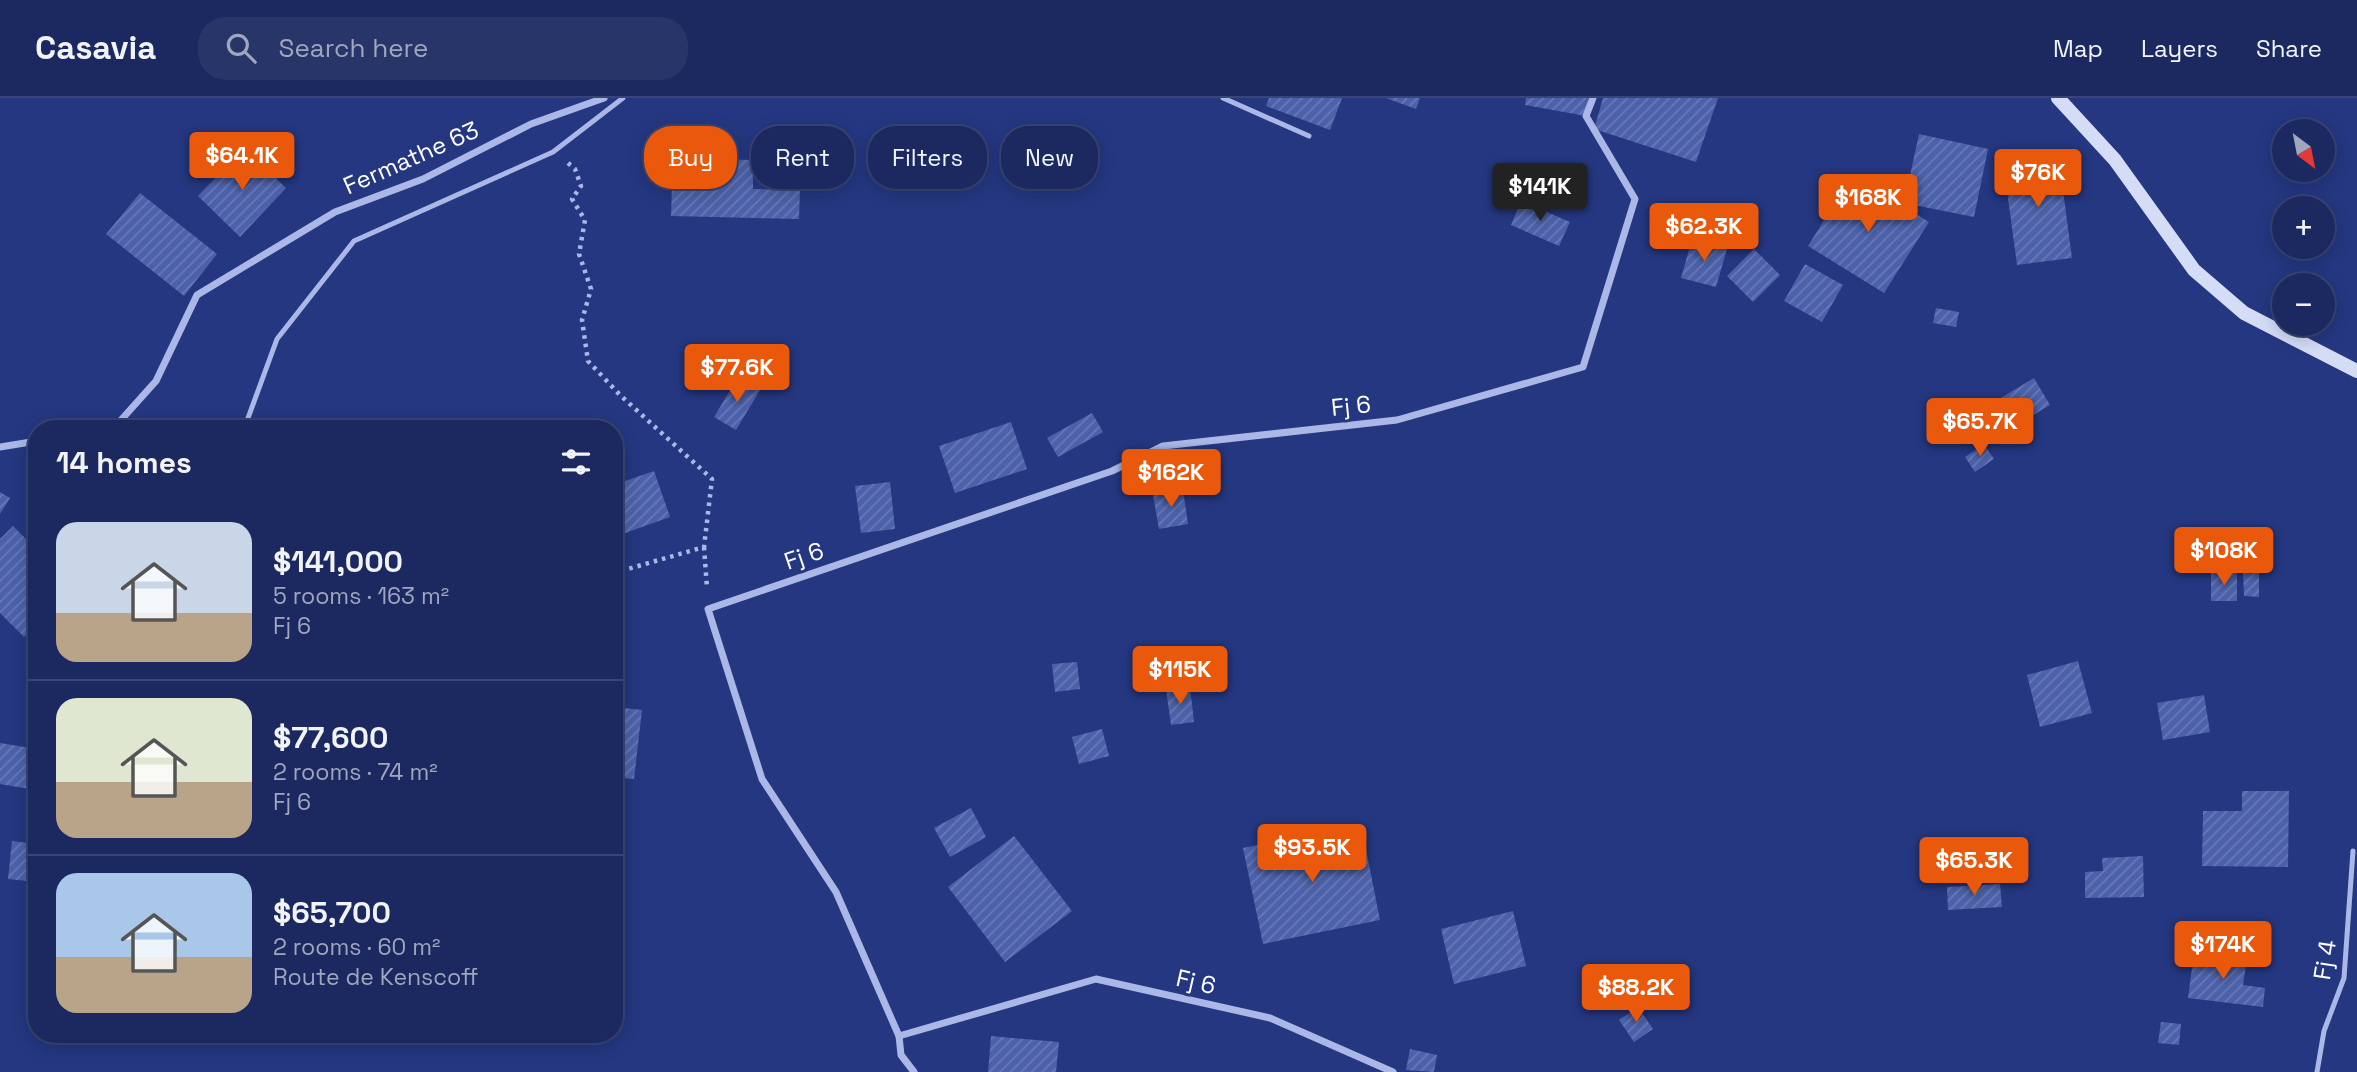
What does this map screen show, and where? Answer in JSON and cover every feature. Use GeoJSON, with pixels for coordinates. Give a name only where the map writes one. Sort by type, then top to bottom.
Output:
{"type":"FeatureCollection","features":[{"type":"Feature","properties":{"kind":"main road"},"geometry":{"type":"LineString","coordinates":[[2058,98],[2115,160],[2194,270],[2244,313],[2357,371]]}},
{"type":"Feature","properties":{"kind":"street","name":"Fermathe 63"},"geometry":{"type":"LineString","coordinates":[[121,420],[156,381],[197,295],[335,212],[423,179],[531,124],[604,98]]}},
{"type":"Feature","properties":{"kind":"street","name":"Fj 6"},"geometry":{"type":"LineString","coordinates":[[708,609],[1112,471],[1163,446],[1397,420],[1583,367],[1635,199],[1586,116],[1593,98]]}},
{"type":"Feature","properties":{"kind":"street"},"geometry":{"type":"LineString","coordinates":[[0,447],[28,442]]}},
{"type":"Feature","properties":{"kind":"street"},"geometry":{"type":"LineString","coordinates":[[708,609],[762,779],[836,891],[899,1036],[901,1055],[914,1072]]}},
{"type":"Feature","properties":{"kind":"street","name":"Fj 6"},"geometry":{"type":"LineString","coordinates":[[899,1036],[1096,979],[1270,1018],[1393,1072]]}},
{"type":"Feature","properties":{"kind":"lane"},"geometry":{"type":"LineString","coordinates":[[247,420],[277,339],[354,242],[553,152],[623,98]]}},
{"type":"Feature","properties":{"kind":"lane"},"geometry":{"type":"LineString","coordinates":[[1223,98],[1309,135]]}},
{"type":"Feature","properties":{"kind":"lane","name":"Fj 4"},"geometry":{"type":"LineString","coordinates":[[2317,1072],[2324,1031],[2344,978],[2353,851]]}},
{"type":"Feature","properties":{"kind":"path"},"geometry":{"type":"LineString","coordinates":[[553,152],[575,169],[581,186],[572,199],[585,220],[579,254],[591,289],[582,320],[588,361],[620,395],[712,479],[704,547],[708,609]]}},
{"type":"Feature","properties":{"kind":"path"},"geometry":{"type":"LineString","coordinates":[[623,570],[704,547]]}},
{"type":"Feature","properties":{"kind":"building"},"geometry":{"type":"Polygon","coordinates":[[[1269,98],[1342,98],[1330,130],[1266,106],[1269,98]]]}},
{"type":"Feature","properties":{"kind":"building"},"geometry":{"type":"Polygon","coordinates":[[[1386,98],[1420,98],[1416,109],[1386,98]]]}},
{"type":"Feature","properties":{"kind":"building"},"geometry":{"type":"Polygon","coordinates":[[[1526,98],[1589,98],[1586,116],[1525,105],[1526,98]]]}},
{"type":"Feature","properties":{"kind":"building"},"geometry":{"type":"Polygon","coordinates":[[[1603,98],[1718,98],[1696,162],[1594,129],[1603,98]]]}},
{"type":"Feature","properties":{"kind":"building"},"geometry":{"type":"Polygon","coordinates":[[[1919,134],[1988,149],[1974,217],[1904,203],[1919,134]]]}},
{"type":"Feature","properties":{"kind":"building"},"geometry":{"type":"Polygon","coordinates":[[[245,148],[286,188],[240,237],[198,196],[245,148]]]}},
{"type":"Feature","properties":{"kind":"building"},"geometry":{"type":"Polygon","coordinates":[[[2058,153],[2072,258],[2017,265],[2003,161],[2058,153]]]}},
{"type":"Feature","properties":{"kind":"building"},"geometry":{"type":"Polygon","coordinates":[[[737,160],[751,160],[751,189],[800,190],[799,219],[671,216],[672,189],[737,189],[737,160]]]}},
{"type":"Feature","properties":{"kind":"building"},"geometry":{"type":"Polygon","coordinates":[[[1853,174],[1929,222],[1884,293],[1808,246],[1853,174]]]}},
{"type":"Feature","properties":{"kind":"building"},"geometry":{"type":"Polygon","coordinates":[[[140,193],[217,254],[184,296],[106,234],[140,193]]]}},
{"type":"Feature","properties":{"kind":"building"},"geometry":{"type":"Polygon","coordinates":[[[1521,201],[1570,222],[1559,246],[1511,225],[1521,201]]]}},
{"type":"Feature","properties":{"kind":"building"},"geometry":{"type":"Polygon","coordinates":[[[1692,239],[1727,249],[1716,287],[1681,278],[1692,239]]]}},
{"type":"Feature","properties":{"kind":"building"},"geometry":{"type":"Polygon","coordinates":[[[1754,249],[1780,275],[1753,302],[1727,276],[1754,249]]]}},
{"type":"Feature","properties":{"kind":"building"},"geometry":{"type":"Polygon","coordinates":[[[1805,264],[1843,285],[1822,322],[1784,301],[1805,264]]]}},
{"type":"Feature","properties":{"kind":"building"},"geometry":{"type":"Polygon","coordinates":[[[1936,308],[1959,312],[1956,327],[1933,323],[1936,308]]]}},
{"type":"Feature","properties":{"kind":"building"},"geometry":{"type":"Polygon","coordinates":[[[738,377],[760,390],[736,430],[714,417],[738,377]]]}},
{"type":"Feature","properties":{"kind":"building"},"geometry":{"type":"Polygon","coordinates":[[[2034,378],[2050,405],[2015,426],[1999,399],[2034,378]]]}},
{"type":"Feature","properties":{"kind":"building"},"geometry":{"type":"Polygon","coordinates":[[[1092,413],[1103,432],[1058,457],[1047,438],[1092,413]]]}},
{"type":"Feature","properties":{"kind":"building"},"geometry":{"type":"Polygon","coordinates":[[[1011,422],[1027,469],[955,493],[939,446],[1011,422]]]}},
{"type":"Feature","properties":{"kind":"building"},"geometry":{"type":"Polygon","coordinates":[[[1984,444],[1994,459],[1975,472],[1965,457],[1984,444]]]}},
{"type":"Feature","properties":{"kind":"building"},"geometry":{"type":"Polygon","coordinates":[[[654,471],[670,517],[623,534],[623,482],[654,471]]]}},
{"type":"Feature","properties":{"kind":"building"},"geometry":{"type":"Polygon","coordinates":[[[890,482],[895,529],[861,533],[855,486],[890,482]]]}},
{"type":"Feature","properties":{"kind":"building"},"geometry":{"type":"Polygon","coordinates":[[[1183,490],[1188,524],[1159,529],[1153,495],[1183,490]]]}},
{"type":"Feature","properties":{"kind":"building"},"geometry":{"type":"Polygon","coordinates":[[[0,492],[10,498],[0,514],[0,492]]]}},
{"type":"Feature","properties":{"kind":"building"},"geometry":{"type":"Polygon","coordinates":[[[13,526],[28,541],[28,633],[24,637],[0,613],[0,539],[13,526]]]}},
{"type":"Feature","properties":{"kind":"building"},"geometry":{"type":"Polygon","coordinates":[[[2249,531],[2249,561],[2211,562],[2211,532],[2249,531]]]}},
{"type":"Feature","properties":{"kind":"building"},"geometry":{"type":"Polygon","coordinates":[[[2243,572],[2259,573],[2259,597],[2244,596],[2243,572]]]}},
{"type":"Feature","properties":{"kind":"building"},"geometry":{"type":"Polygon","coordinates":[[[2211,573],[2237,573],[2237,601],[2211,601],[2211,573]]]}},
{"type":"Feature","properties":{"kind":"building"},"geometry":{"type":"Polygon","coordinates":[[[2078,661],[2092,713],[2040,727],[2027,675],[2078,661]]]}},
{"type":"Feature","properties":{"kind":"building"},"geometry":{"type":"Polygon","coordinates":[[[1077,662],[1080,689],[1055,692],[1052,664],[1077,662]]]}},
{"type":"Feature","properties":{"kind":"building"},"geometry":{"type":"Polygon","coordinates":[[[1190,687],[1194,722],[1171,725],[1166,689],[1190,687]]]}},
{"type":"Feature","properties":{"kind":"building"},"geometry":{"type":"Polygon","coordinates":[[[2204,695],[2210,732],[2163,740],[2157,703],[2204,695]]]}},
{"type":"Feature","properties":{"kind":"building"},"geometry":{"type":"Polygon","coordinates":[[[623,708],[642,710],[634,779],[623,778],[623,708]]]}},
{"type":"Feature","properties":{"kind":"building"},"geometry":{"type":"Polygon","coordinates":[[[1102,729],[1109,756],[1079,764],[1072,737],[1102,729]]]}},
{"type":"Feature","properties":{"kind":"building"},"geometry":{"type":"Polygon","coordinates":[[[0,743],[28,748],[28,789],[0,784],[0,743]]]}},
{"type":"Feature","properties":{"kind":"building"},"geometry":{"type":"Polygon","coordinates":[[[2242,791],[2289,791],[2288,867],[2202,866],[2203,811],[2242,811],[2242,791]]]}},
{"type":"Feature","properties":{"kind":"building"},"geometry":{"type":"Polygon","coordinates":[[[971,808],[986,837],[950,857],[934,828],[971,808]]]}},
{"type":"Feature","properties":{"kind":"building"},"geometry":{"type":"Polygon","coordinates":[[[1361,824],[1380,920],[1263,944],[1243,848],[1361,824]]]}},
{"type":"Feature","properties":{"kind":"building"},"geometry":{"type":"Polygon","coordinates":[[[1014,836],[1072,911],[1005,962],[948,887],[1014,836]]]}},
{"type":"Feature","properties":{"kind":"building"},"geometry":{"type":"Polygon","coordinates":[[[12,841],[28,843],[28,881],[8,879],[12,841]]]}},
{"type":"Feature","properties":{"kind":"building"},"geometry":{"type":"Polygon","coordinates":[[[2143,856],[2144,897],[2085,898],[2085,872],[2103,871],[2102,858],[2143,856]]]}},
{"type":"Feature","properties":{"kind":"building"},"geometry":{"type":"Polygon","coordinates":[[[2000,884],[2002,907],[1948,910],[1947,887],[2000,884]]]}},
{"type":"Feature","properties":{"kind":"building"},"geometry":{"type":"Polygon","coordinates":[[[1513,911],[1526,966],[1454,984],[1441,929],[1513,911]]]}},
{"type":"Feature","properties":{"kind":"building"},"geometry":{"type":"Polygon","coordinates":[[[2194,953],[2247,959],[2243,985],[2265,988],[2263,1007],[2188,998],[2194,953]]]}},
{"type":"Feature","properties":{"kind":"building"},"geometry":{"type":"Polygon","coordinates":[[[1638,1007],[1653,1029],[1634,1042],[1619,1020],[1638,1007]]]}},
{"type":"Feature","properties":{"kind":"building"},"geometry":{"type":"Polygon","coordinates":[[[2161,1022],[2181,1024],[2179,1045],[2158,1043],[2161,1022]]]}},
{"type":"Feature","properties":{"kind":"building"},"geometry":{"type":"Polygon","coordinates":[[[991,1036],[1059,1042],[1056,1072],[988,1072],[991,1036]]]}},
{"type":"Feature","properties":{"kind":"building"},"geometry":{"type":"Polygon","coordinates":[[[1410,1049],[1437,1055],[1434,1072],[1406,1070],[1410,1049]]]}}]}
